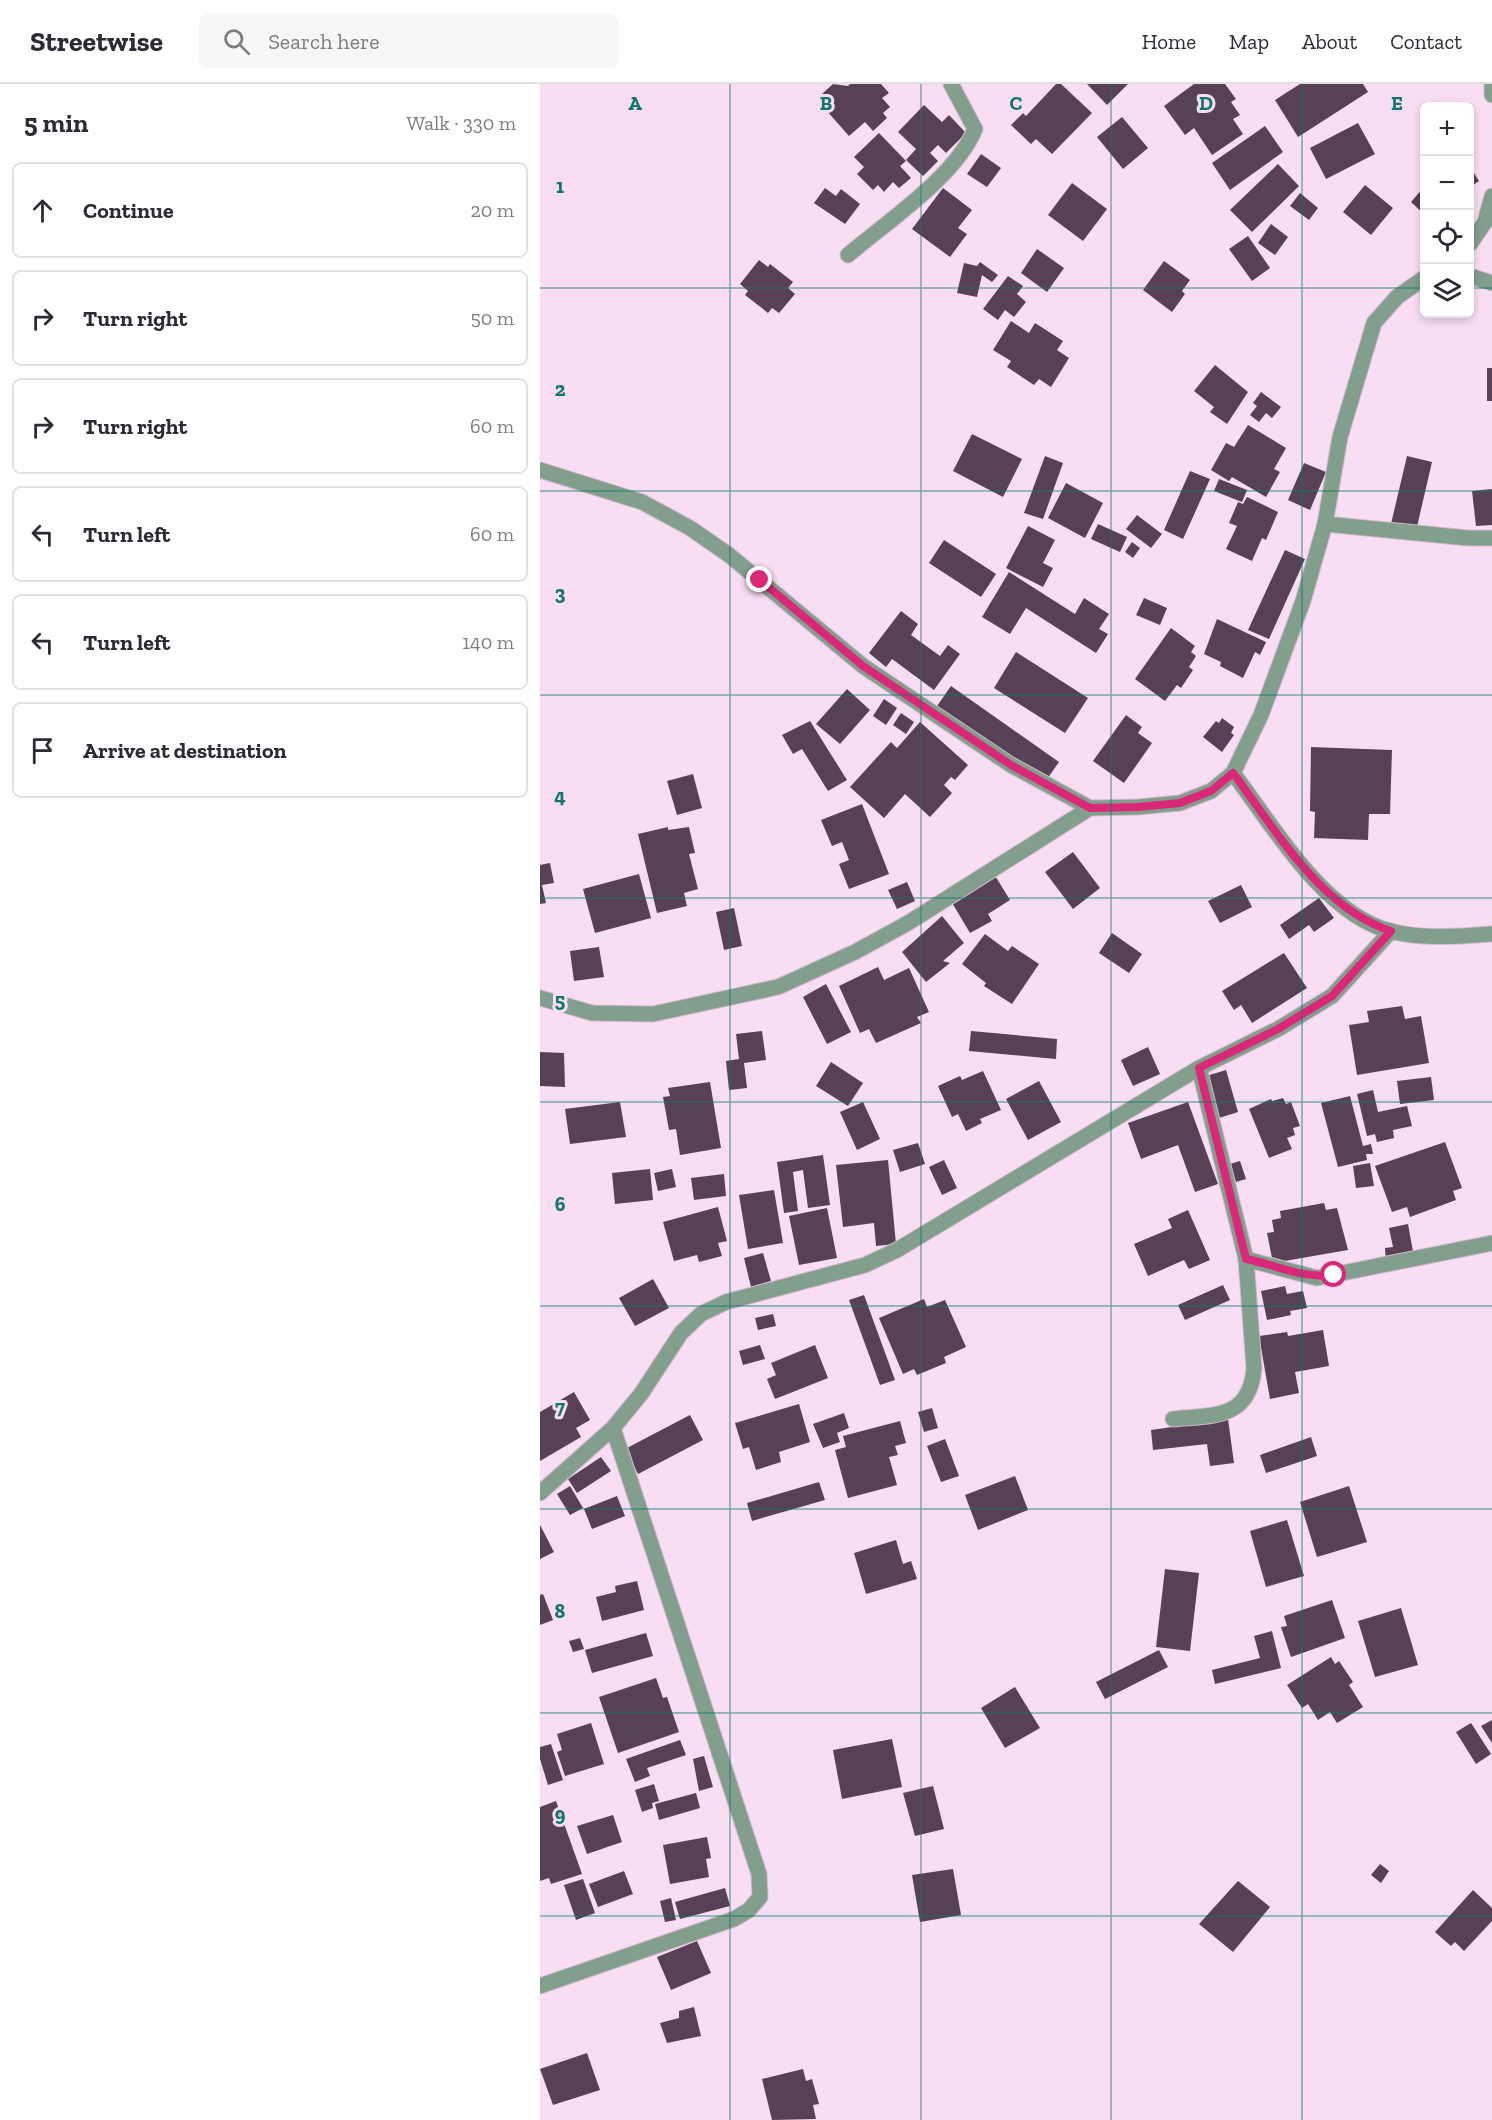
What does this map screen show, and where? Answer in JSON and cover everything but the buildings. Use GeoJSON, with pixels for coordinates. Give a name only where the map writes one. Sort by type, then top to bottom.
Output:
{"type":"FeatureCollection","features":[{"type":"Feature","properties":{"kind":"street"},"geometry":{"type":"LineString","coordinates":[[848,255],[946,173],[969,145],[975,129],[951,84]]}},
{"type":"Feature","properties":{"kind":"street"},"geometry":{"type":"LineString","coordinates":[[1492,84],[1492,95]]}},
{"type":"Feature","properties":{"kind":"street"},"geometry":{"type":"LineString","coordinates":[[1474,238],[1485,222],[1492,196]]}},
{"type":"Feature","properties":{"kind":"street"},"geometry":{"type":"LineString","coordinates":[[1474,277],[1492,283]]}},
{"type":"Feature","properties":{"kind":"street"},"geometry":{"type":"LineString","coordinates":[[540,470],[642,502],[690,528],[729,555],[863,666],[1011,765],[1090,808],[1180,803],[1211,791],[1233,773],[1265,705],[1303,601],[1325,524],[1340,436],[1374,323],[1397,297],[1420,281]]}},
{"type":"Feature","properties":{"kind":"street"},"geometry":{"type":"LineString","coordinates":[[1325,524],[1468,538],[1492,538]]}},
{"type":"Feature","properties":{"kind":"street"},"geometry":{"type":"LineString","coordinates":[[1233,773],[1293,854],[1346,908],[1370,924],[1391,931],[1488,938]]}},
{"type":"Feature","properties":{"kind":"street"},"geometry":{"type":"LineString","coordinates":[[540,998],[592,1013],[653,1014],[778,987],[855,952],[908,923],[1090,808]]}},
{"type":"Feature","properties":{"kind":"street"},"geometry":{"type":"LineString","coordinates":[[540,1492],[613,1428],[641,1394],[681,1332],[701,1314],[726,1302],[834,1275],[876,1260],[1199,1068],[1278,1029],[1332,996],[1391,931]]}},
{"type":"Feature","properties":{"kind":"street"},"geometry":{"type":"LineString","coordinates":[[1173,1419],[1221,1413],[1237,1408],[1253,1386],[1254,1368],[1246,1259],[1199,1068]]}},
{"type":"Feature","properties":{"kind":"street"},"geometry":{"type":"LineString","coordinates":[[1246,1259],[1317,1278],[1492,1243]]}},
{"type":"Feature","properties":{"kind":"street"},"geometry":{"type":"LineString","coordinates":[[540,1986],[734,1919],[749,1910],[760,1897],[759,1874],[613,1428]]}},
{"type":"Feature","properties":{"kind":"route"},"geometry":{"type":"LineString","coordinates":[[760,580],[863,666],[1011,765],[1090,808],[1180,803],[1211,791],[1233,773],[1293,854],[1321,884],[1346,908],[1370,924],[1391,931],[1332,996],[1278,1029],[1199,1068],[1246,1259],[1317,1278],[1334,1275]]}}]}
